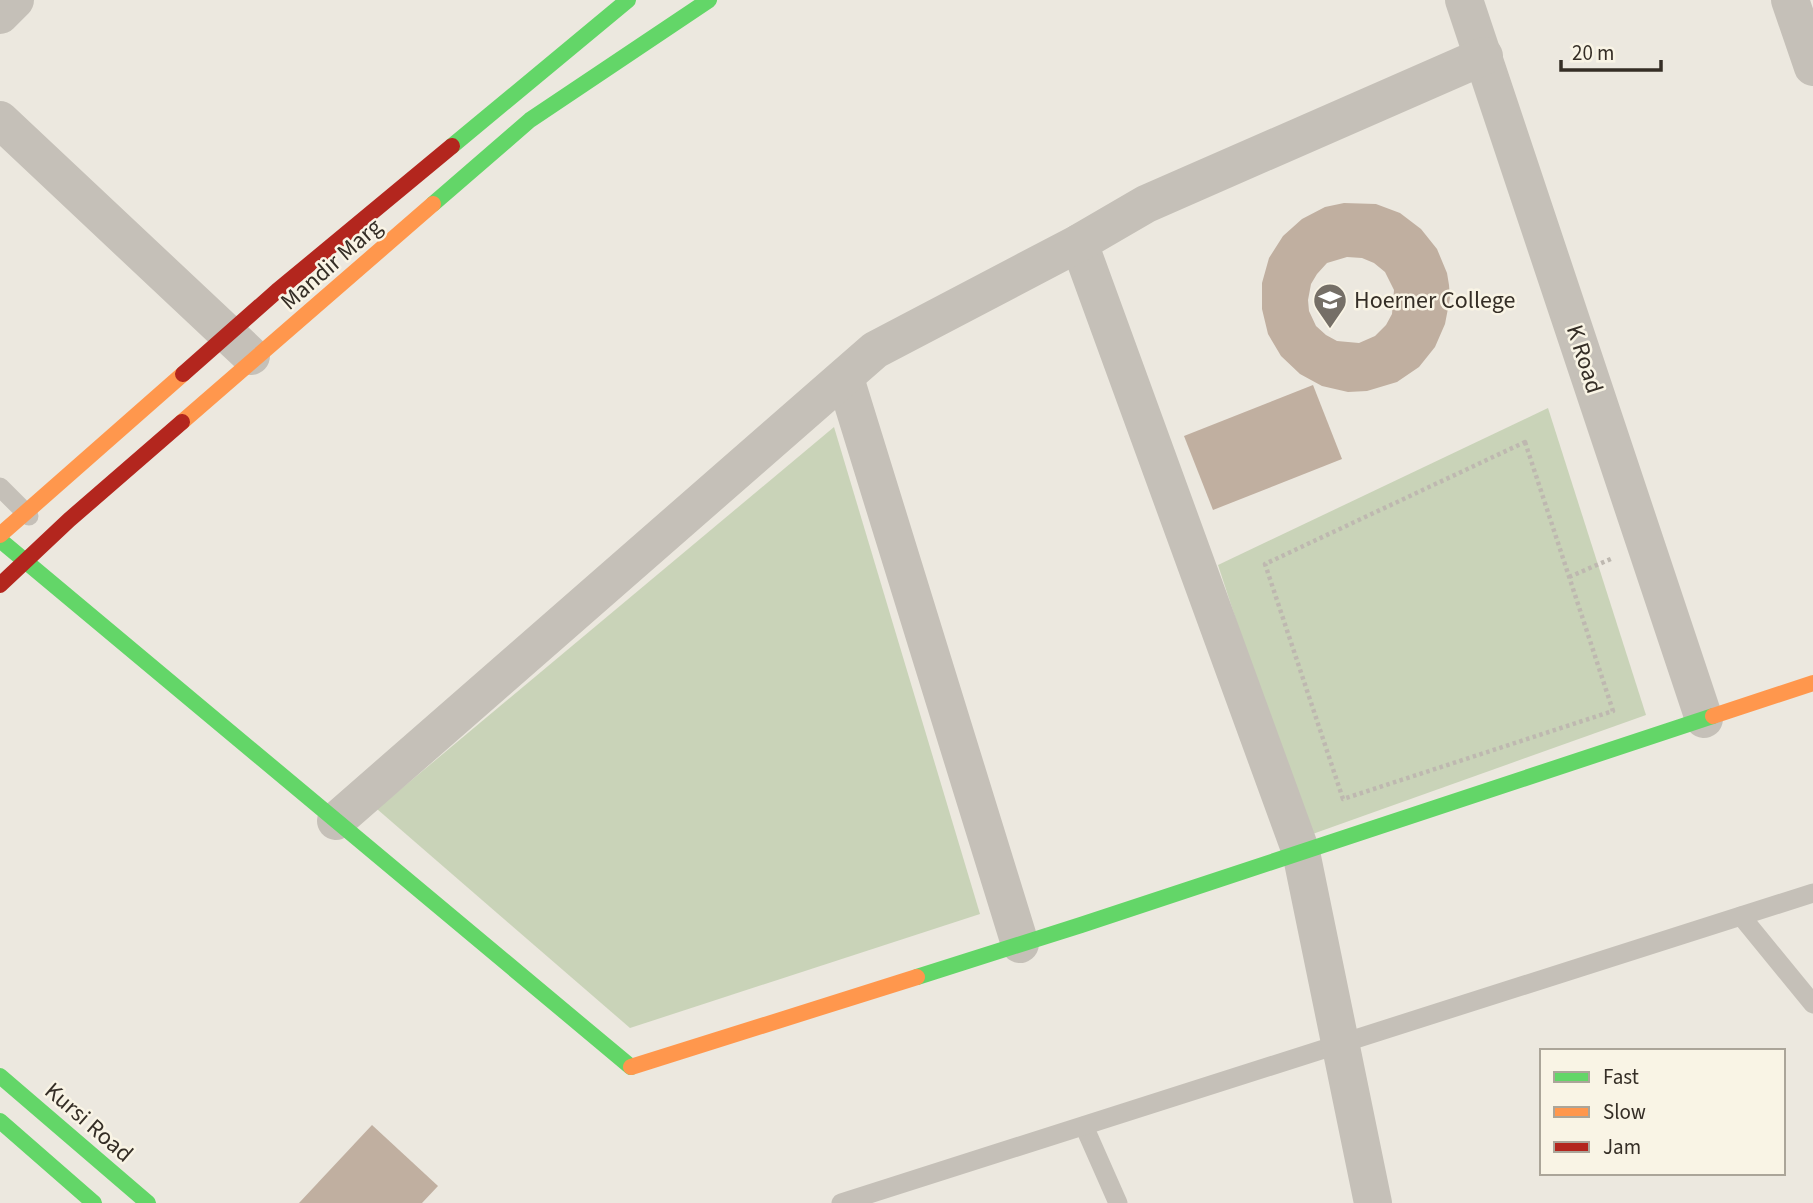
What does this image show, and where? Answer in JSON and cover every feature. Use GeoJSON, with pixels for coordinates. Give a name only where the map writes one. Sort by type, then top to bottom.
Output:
{"type":"FeatureCollection","features":[{"type":"Feature","properties":{"kind":"main road"},"geometry":{"type":"LineString","coordinates":[[628,0],[228,334],[0,538],[630,1067],[1020,944],[1813,683]]}},
{"type":"Feature","properties":{"kind":"main road","name":"Mandir Marg"},"geometry":{"type":"LineString","coordinates":[[0,585],[530,120],[709,0]]}},
{"type":"Feature","properties":{"kind":"main road","name":"Kursi Road"},"geometry":{"type":"LineString","coordinates":[[0,1076],[148,1203]]}},
{"type":"Feature","properties":{"kind":"main road"},"geometry":{"type":"LineString","coordinates":[[0,1121],[94,1203]]}},
{"type":"Feature","properties":{"kind":"street"},"geometry":{"type":"LineString","coordinates":[[0,15],[15,0]]}},
{"type":"Feature","properties":{"kind":"street","name":"K Road"},"geometry":{"type":"LineString","coordinates":[[1464,0],[1704,719]]}},
{"type":"Feature","properties":{"kind":"street"},"geometry":{"type":"LineString","coordinates":[[1790,0],[1813,67]]}},
{"type":"Feature","properties":{"kind":"street"},"geometry":{"type":"LineString","coordinates":[[336,821],[875,351],[1079,243],[1146,204],[1484,56]]}},
{"type":"Feature","properties":{"kind":"street"},"geometry":{"type":"LineString","coordinates":[[0,120],[255,360]]}},
{"type":"Feature","properties":{"kind":"street"},"geometry":{"type":"LineString","coordinates":[[1079,243],[1301,852],[1373,1203]]}},
{"type":"Feature","properties":{"kind":"street"},"geometry":{"type":"LineString","coordinates":[[845,377],[1020,944]]}},
{"type":"Feature","properties":{"kind":"lane"},"geometry":{"type":"LineString","coordinates":[[0,487],[51,538]]}},
{"type":"Feature","properties":{"kind":"lane"},"geometry":{"type":"LineString","coordinates":[[841,1203],[1813,893]]}},
{"type":"Feature","properties":{"kind":"lane"},"geometry":{"type":"LineString","coordinates":[[1741,916],[1813,1004]]}},
{"type":"Feature","properties":{"kind":"lane"},"geometry":{"type":"LineString","coordinates":[[1084,1126],[1118,1203]]}},
{"type":"Feature","properties":{"kind":"path"},"geometry":{"type":"LineString","coordinates":[[1525,442],[1569,577],[1614,712],[1343,799],[1265,564],[1525,442]]}},
{"type":"Feature","properties":{"kind":"path"},"geometry":{"type":"LineString","coordinates":[[1569,577],[1646,544]]}},
{"type":"Feature","properties":{"kind":"green space"},"geometry":{"type":"Polygon","coordinates":[[[1548,408],[1646,715],[1307,836],[1218,565],[1548,408]]]}},
{"type":"Feature","properties":{"kind":"green space"},"geometry":{"type":"Polygon","coordinates":[[[834,427],[980,914],[630,1028],[377,809],[834,427]]]}},
{"type":"Feature","properties":{"kind":"building"},"geometry":{"type":"Polygon","coordinates":[[[1344,203],[1376,204],[1400,213],[1421,229],[1437,249],[1447,273],[1450,298],[1445,324],[1435,347],[1419,367],[1397,382],[1367,391],[1348,392],[1322,386],[1300,374],[1281,356],[1268,334],[1262,309],[1262,283],[1269,258],[1283,236],[1302,219],[1325,207],[1344,203]],[[1347,257],[1327,263],[1311,284],[1309,311],[1316,326],[1337,341],[1359,343],[1375,336],[1392,314],[1394,290],[1385,272],[1362,258],[1347,257]]]}},
{"type":"Feature","properties":{"kind":"building"},"geometry":{"type":"Polygon","coordinates":[[[1313,385],[1342,459],[1213,510],[1184,436],[1313,385]]]}},
{"type":"Feature","properties":{"kind":"building"},"geometry":{"type":"Polygon","coordinates":[[[372,1125],[438,1186],[422,1203],[299,1203],[372,1125]]]}},
{"type":"Feature","properties":{"kind":"traffic: fast"},"geometry":{"type":"LineString","coordinates":[[452,146],[628,0]]}},
{"type":"Feature","properties":{"kind":"traffic: fast"},"geometry":{"type":"LineString","coordinates":[[433,204],[530,120],[709,0]]}},
{"type":"Feature","properties":{"kind":"traffic: fast"},"geometry":{"type":"LineString","coordinates":[[0,540],[631,1067]]}},
{"type":"Feature","properties":{"kind":"traffic: fast"},"geometry":{"type":"LineString","coordinates":[[917,977],[1713,716]]}},
{"type":"Feature","properties":{"kind":"traffic: fast"},"geometry":{"type":"LineString","coordinates":[[0,1076],[148,1203]]}},
{"type":"Feature","properties":{"kind":"traffic: fast"},"geometry":{"type":"LineString","coordinates":[[0,1121],[94,1203]]}},
{"type":"Feature","properties":{"kind":"traffic: slow"},"geometry":{"type":"LineString","coordinates":[[182,422],[433,204]]}},
{"type":"Feature","properties":{"kind":"traffic: slow"},"geometry":{"type":"LineString","coordinates":[[0,535],[183,374]]}},
{"type":"Feature","properties":{"kind":"traffic: slow"},"geometry":{"type":"LineString","coordinates":[[1713,716],[1813,683]]}},
{"type":"Feature","properties":{"kind":"traffic: slow"},"geometry":{"type":"LineString","coordinates":[[631,1067],[917,977]]}},
{"type":"Feature","properties":{"kind":"traffic: jam"},"geometry":{"type":"LineString","coordinates":[[183,374],[277,291],[452,146]]}},
{"type":"Feature","properties":{"kind":"traffic: jam"},"geometry":{"type":"LineString","coordinates":[[0,585],[69,520],[182,422]]}},
{"type":"Feature","properties":{"kind":"place","name":"Hoerner College"},"geometry":{"type":"Point","coordinates":[1330,330]}}]}
